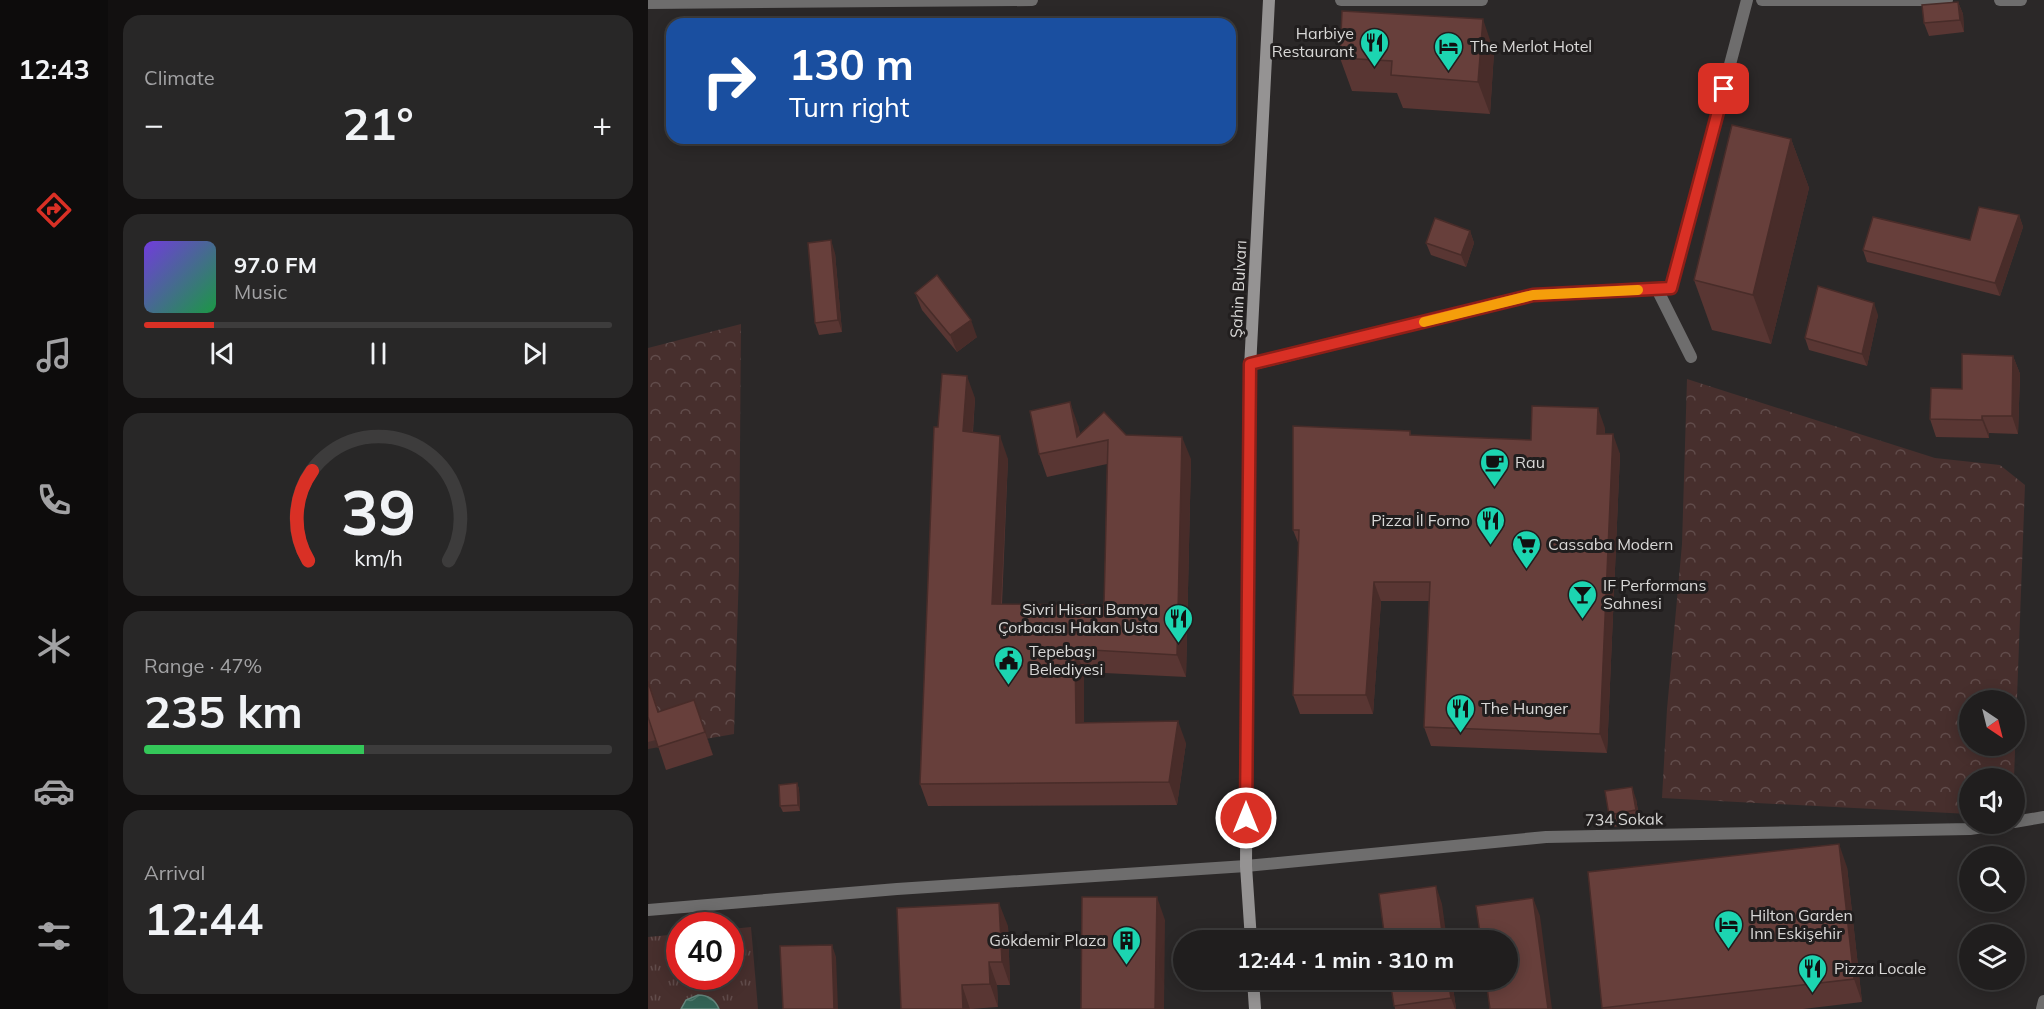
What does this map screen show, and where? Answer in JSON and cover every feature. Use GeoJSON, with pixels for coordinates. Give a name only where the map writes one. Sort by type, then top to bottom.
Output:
{"type":"FeatureCollection","features":[{"type":"Feature","properties":{"kind":"street"},"geometry":{"type":"LineString","coordinates":[[648,3],[1032,0]]}},
{"type":"Feature","properties":{"kind":"street","name":"Şahin Bulvarı"},"geometry":{"type":"LineString","coordinates":[[1250,930],[1246,866],[1250,364],[1269,0]]}},
{"type":"Feature","properties":{"kind":"street"},"geometry":{"type":"LineString","coordinates":[[1341,0],[1482,0]]}},
{"type":"Feature","properties":{"kind":"street"},"geometry":{"type":"LineString","coordinates":[[1250,364],[1533,295],[1671,288],[1747,0]]}},
{"type":"Feature","properties":{"kind":"street"},"geometry":{"type":"LineString","coordinates":[[1762,0],[1947,0]]}},
{"type":"Feature","properties":{"kind":"street"},"geometry":{"type":"LineString","coordinates":[[2000,0],[2021,0]]}},
{"type":"Feature","properties":{"kind":"street"},"geometry":{"type":"LineString","coordinates":[[1657,289],[1691,357]]}},
{"type":"Feature","properties":{"kind":"street"},"geometry":{"type":"LineString","coordinates":[[2025,820],[2044,817]]}},
{"type":"Feature","properties":{"kind":"street","name":"734 Sokak"},"geometry":{"type":"LineString","coordinates":[[648,910],[897,889],[1246,866],[1546,837],[1959,829]]}},
{"type":"Feature","properties":{"kind":"street"},"geometry":{"type":"LineString","coordinates":[[1254,990],[1255,1009]]}},
{"type":"Feature","properties":{"kind":"street"},"geometry":{"type":"LineString","coordinates":[[2042,1009],[2044,1001]]}},
{"type":"Feature","properties":{"kind":"green space"},"geometry":{"type":"Polygon","coordinates":[[[741,324],[739,570],[734,734],[648,749],[648,348],[741,324]]]}},
{"type":"Feature","properties":{"kind":"green space"},"geometry":{"type":"Polygon","coordinates":[[[1687,379],[1935,458],[2000,465],[2025,485],[2017,690],[1959,690],[1959,756],[2015,756],[2014,768],[1959,768],[1959,813],[1662,798],[1667,709],[1682,544],[1687,379]]]}},
{"type":"Feature","properties":{"kind":"green space"},"geometry":{"type":"Polygon","coordinates":[[[751,927],[758,1009],[648,1009],[648,937],[666,935],[666,990],[744,990],[744,928],[751,927]]]}},
{"type":"Feature","properties":{"kind":"water"},"geometry":{"type":"Polygon","coordinates":[[[698,995],[711,998],[719,1009],[681,1009],[686,1000],[698,995]]]}},
{"type":"Feature","properties":{"kind":"building"},"geometry":{"type":"Polygon","coordinates":[[[1958,2],[1960,20],[1924,23],[1922,5],[1958,2]]]}},
{"type":"Feature","properties":{"kind":"building"},"geometry":{"type":"Polygon","coordinates":[[[1342,11],[1483,19],[1478,82],[1391,75],[1392,61],[1340,58],[1342,11]]]}},
{"type":"Feature","properties":{"kind":"building"},"geometry":{"type":"Polygon","coordinates":[[[1732,125],[1791,139],[1753,295],[1694,280],[1732,125]]]}},
{"type":"Feature","properties":{"kind":"building"},"geometry":{"type":"Polygon","coordinates":[[[1979,207],[2019,215],[1995,283],[1863,250],[1873,217],[1970,240],[1979,207]]]}},
{"type":"Feature","properties":{"kind":"building"},"geometry":{"type":"Polygon","coordinates":[[[1435,218],[1470,231],[1461,255],[1426,243],[1435,218]]]}},
{"type":"Feature","properties":{"kind":"building"},"geometry":{"type":"Polygon","coordinates":[[[831,240],[838,320],[815,323],[808,243],[831,240]]]}},
{"type":"Feature","properties":{"kind":"building"},"geometry":{"type":"Polygon","coordinates":[[[937,275],[971,320],[950,335],[915,293],[937,275]]]}},
{"type":"Feature","properties":{"kind":"building"},"geometry":{"type":"Polygon","coordinates":[[[1818,286],[1874,303],[1862,354],[1805,338],[1818,286]]]}},
{"type":"Feature","properties":{"kind":"building"},"geometry":{"type":"Polygon","coordinates":[[[1962,354],[2013,356],[2012,416],[1982,416],[1982,420],[1930,419],[1931,388],[1962,389],[1962,354]]]}},
{"type":"Feature","properties":{"kind":"building"},"geometry":{"type":"Polygon","coordinates":[[[942,374],[967,376],[963,431],[1000,436],[992,604],[1104,605],[1108,440],[1039,454],[1030,411],[1070,402],[1077,437],[1104,412],[1126,435],[1182,437],[1177,655],[1075,649],[1076,723],[1178,721],[1169,782],[920,784],[934,427],[938,427],[942,374]]]}},
{"type":"Feature","properties":{"kind":"building"},"geometry":{"type":"Polygon","coordinates":[[[1532,406],[1598,408],[1597,434],[1613,434],[1600,734],[1424,727],[1430,582],[1374,582],[1366,695],[1293,695],[1299,530],[1293,530],[1293,426],[1410,431],[1410,435],[1531,440],[1532,406]]]}},
{"type":"Feature","properties":{"kind":"building"},"geometry":{"type":"Polygon","coordinates":[[[648,682],[658,712],[694,700],[705,732],[658,747],[648,717],[648,682]]]}},
{"type":"Feature","properties":{"kind":"building"},"geometry":{"type":"Polygon","coordinates":[[[797,783],[798,805],[780,806],[779,785],[797,783]]]}},
{"type":"Feature","properties":{"kind":"building"},"geometry":{"type":"Polygon","coordinates":[[[1632,787],[1636,810],[1609,815],[1605,791],[1632,787]]]}},
{"type":"Feature","properties":{"kind":"building","name":"Hilton Garden Inn Eskişehir"},"geometry":{"type":"Polygon","coordinates":[[[1839,844],[1854,979],[1602,1008],[1588,872],[1839,844]]]}},
{"type":"Feature","properties":{"kind":"building"},"geometry":{"type":"Polygon","coordinates":[[[1436,886],[1442,930],[1384,930],[1379,894],[1436,886]]]}},
{"type":"Feature","properties":{"kind":"building","name":"Gökdemir Plaza"},"geometry":{"type":"Polygon","coordinates":[[[1082,897],[1157,897],[1155,1009],[1081,1009],[1082,897]]]}},
{"type":"Feature","properties":{"kind":"building"},"geometry":{"type":"Polygon","coordinates":[[[1533,898],[1548,1009],[1490,1009],[1487,990],[1518,990],[1518,930],[1480,930],[1476,906],[1533,898]]]}},
{"type":"Feature","properties":{"kind":"building"},"geometry":{"type":"Polygon","coordinates":[[[999,903],[1002,962],[989,962],[990,984],[962,985],[963,1009],[901,1009],[897,908],[999,903]]]}},
{"type":"Feature","properties":{"kind":"building"},"geometry":{"type":"Polygon","coordinates":[[[832,945],[834,1009],[783,1009],[780,946],[832,945]]]}},
{"type":"Feature","properties":{"kind":"building"},"geometry":{"type":"Polygon","coordinates":[[[1392,990],[1450,990],[1451,998],[1394,1006],[1392,990]]]}},
{"type":"Feature","properties":{"kind":"slow traffic"},"geometry":{"type":"LineString","coordinates":[[1424,322],[1533,295],[1638,290]]}},
{"type":"Feature","properties":{"kind":"place","name":"Harbiye Restaurant"},"geometry":{"type":"Point","coordinates":[1375,68]}},
{"type":"Feature","properties":{"kind":"place","name":"The Merlot Hotel"},"geometry":{"type":"Point","coordinates":[1449,72]}},
{"type":"Feature","properties":{"kind":"place","name":"Rau"},"geometry":{"type":"Point","coordinates":[1494,488]}},
{"type":"Feature","properties":{"kind":"place","name":"Pizza İl Forno"},"geometry":{"type":"Point","coordinates":[1491,546]}},
{"type":"Feature","properties":{"kind":"place","name":"Cassaba Modern"},"geometry":{"type":"Point","coordinates":[1527,570]}},
{"type":"Feature","properties":{"kind":"place","name":"IF Performans Sahnesi"},"geometry":{"type":"Point","coordinates":[1582,620]}},
{"type":"Feature","properties":{"kind":"place","name":"Sivri Hisarı Bamya Çorbacısı Hakan Usta"},"geometry":{"type":"Point","coordinates":[1179,644]}},
{"type":"Feature","properties":{"kind":"place","name":"Tepebaşı Belediyesi"},"geometry":{"type":"Point","coordinates":[1008,686]}},
{"type":"Feature","properties":{"kind":"place","name":"The Hunger"},"geometry":{"type":"Point","coordinates":[1460,734]}},
{"type":"Feature","properties":{"kind":"place","name":"Hilton Garden Inn Eskişehir"},"geometry":{"type":"Point","coordinates":[1729,950]}},
{"type":"Feature","properties":{"kind":"place","name":"Gökdemir Plaza"},"geometry":{"type":"Point","coordinates":[1127,966]}},
{"type":"Feature","properties":{"kind":"place","name":"Pizza Locale"},"geometry":{"type":"Point","coordinates":[1813,994]}},
{"type":"Feature","properties":{"kind":"route"},"geometry":{"type":"LineString","coordinates":[[1246,818],[1250,364],[1533,295],[1671,288],[1724,89]]}}]}
